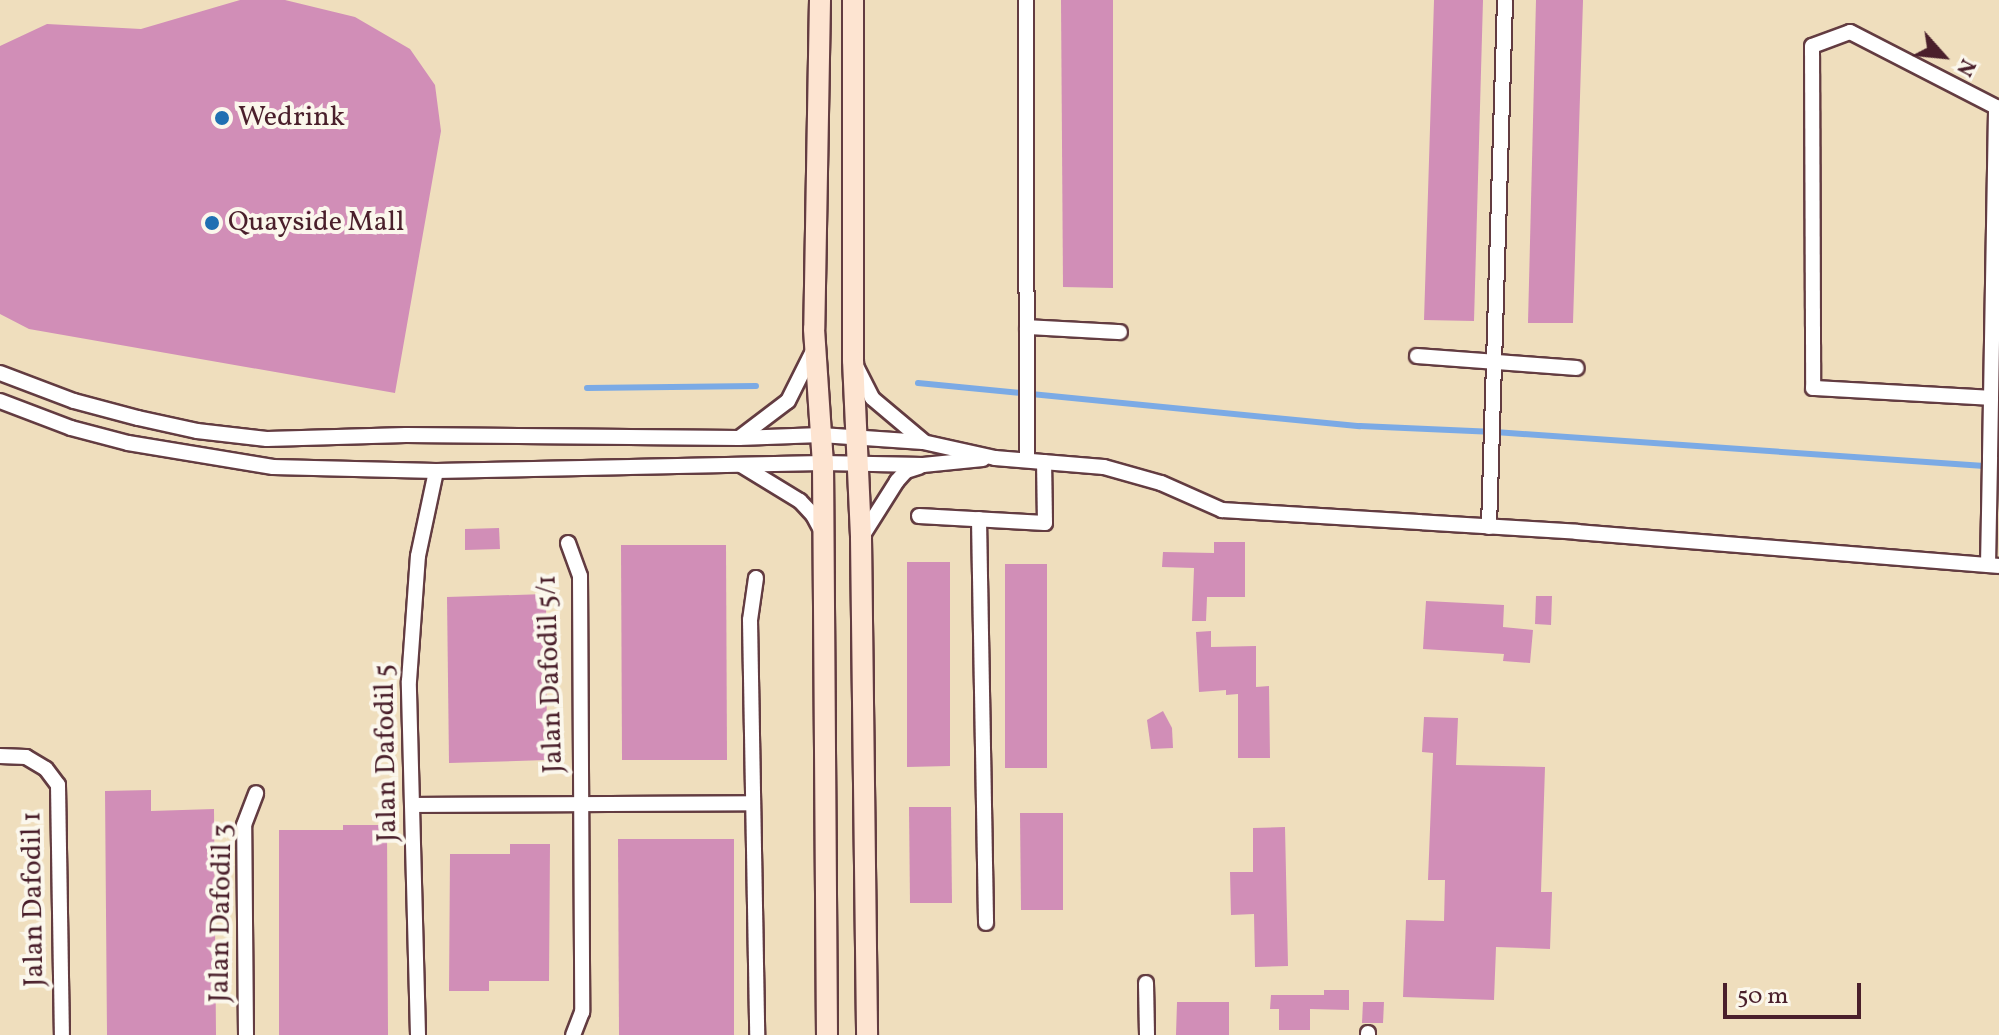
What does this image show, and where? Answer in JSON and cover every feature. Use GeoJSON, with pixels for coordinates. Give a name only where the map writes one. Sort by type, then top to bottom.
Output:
{"type":"FeatureCollection","features":[{"type":"Feature","properties":{"kind":"street"},"geometry":{"type":"LineString","coordinates":[[739,438],[788,401],[811,361],[820,0]]}},
{"type":"Feature","properties":{"kind":"street"},"geometry":{"type":"LineString","coordinates":[[853,0],[853,360],[861,538],[867,1035]]}},
{"type":"Feature","properties":{"kind":"street"},"geometry":{"type":"LineString","coordinates":[[1026,0],[1027,460]]}},
{"type":"Feature","properties":{"kind":"street"},"geometry":{"type":"LineString","coordinates":[[1489,527],[1505,0]]}},
{"type":"Feature","properties":{"kind":"street"},"geometry":{"type":"LineString","coordinates":[[0,373],[74,401],[138,418],[267,439],[406,435],[739,438],[821,435],[923,442],[995,458],[1104,467],[1161,483],[1222,510],[1994,566],[1990,465],[1996,107],[1850,32],[1812,46],[1813,388],[1991,398]]}},
{"type":"Feature","properties":{"kind":"street"},"geometry":{"type":"LineString","coordinates":[[1027,327],[1120,332]]}},
{"type":"Feature","properties":{"kind":"street"},"geometry":{"type":"LineString","coordinates":[[814,329],[823,463],[827,1035]]}},
{"type":"Feature","properties":{"kind":"street"},"geometry":{"type":"LineString","coordinates":[[1417,356],[1577,368]]}},
{"type":"Feature","properties":{"kind":"street"},"geometry":{"type":"LineString","coordinates":[[853,360],[872,398],[923,442]]}},
{"type":"Feature","properties":{"kind":"street"},"geometry":{"type":"LineString","coordinates":[[0,401],[71,428],[192,456],[273,467],[436,471],[823,463],[923,465],[995,458]]}},
{"type":"Feature","properties":{"kind":"street"},"geometry":{"type":"LineString","coordinates":[[919,516],[1045,523],[1044,462]]}},
{"type":"Feature","properties":{"kind":"street"},"geometry":{"type":"LineString","coordinates":[[741,465],[800,501],[813,515],[822,533]]}},
{"type":"Feature","properties":{"kind":"street"},"geometry":{"type":"LineString","coordinates":[[861,538],[897,481],[906,471],[923,465]]}},
{"type":"Feature","properties":{"kind":"street","name":"Jalan Dafodil 5"},"geometry":{"type":"LineString","coordinates":[[418,1035],[409,681],[418,556],[436,471]]}},
{"type":"Feature","properties":{"kind":"street"},"geometry":{"type":"LineString","coordinates":[[979,519],[986,923]]}},
{"type":"Feature","properties":{"kind":"street","name":"Jalan Dafodil 5/1"},"geometry":{"type":"LineString","coordinates":[[568,543],[580,576],[582,1012],[573,1035]]}},
{"type":"Feature","properties":{"kind":"street"},"geometry":{"type":"LineString","coordinates":[[756,578],[750,620],[757,1035]]}},
{"type":"Feature","properties":{"kind":"street","name":"Jalan Dafodil 1"},"geometry":{"type":"LineString","coordinates":[[0,756],[26,757],[46,769],[58,785],[62,1035]]}},
{"type":"Feature","properties":{"kind":"street","name":"Jalan Dafodil 3"},"geometry":{"type":"LineString","coordinates":[[246,1035],[244,825],[256,793]]}},
{"type":"Feature","properties":{"kind":"street"},"geometry":{"type":"LineString","coordinates":[[414,805],[752,803]]}},
{"type":"Feature","properties":{"kind":"street"},"geometry":{"type":"LineString","coordinates":[[1146,983],[1147,1035]]}},
{"type":"Feature","properties":{"kind":"building","name":"Quayside Mall"},"geometry":{"type":"Polygon","coordinates":[[[240,0],[285,0],[355,17],[410,49],[435,85],[441,131],[395,393],[29,329],[0,314],[0,46],[47,24],[141,29],[240,0]]]}},
{"type":"Feature","properties":{"kind":"building"},"geometry":{"type":"Polygon","coordinates":[[[1061,0],[1113,0],[1113,288],[1063,287],[1061,0]]]}},
{"type":"Feature","properties":{"kind":"building"},"geometry":{"type":"Polygon","coordinates":[[[1434,0],[1483,0],[1474,321],[1424,320],[1434,0]]]}},
{"type":"Feature","properties":{"kind":"building"},"geometry":{"type":"Polygon","coordinates":[[[1536,0],[1583,0],[1573,323],[1528,323],[1536,0]]]}},
{"type":"Feature","properties":{"kind":"building"},"geometry":{"type":"Polygon","coordinates":[[[499,528],[500,549],[465,550],[465,529],[499,528]]]}},
{"type":"Feature","properties":{"kind":"building"},"geometry":{"type":"Polygon","coordinates":[[[1214,542],[1245,542],[1245,597],[1207,597],[1206,621],[1192,621],[1194,568],[1162,567],[1163,552],[1214,553],[1214,542]]]}},
{"type":"Feature","properties":{"kind":"building"},"geometry":{"type":"Polygon","coordinates":[[[621,545],[726,545],[727,760],[622,760],[621,545]]]}},
{"type":"Feature","properties":{"kind":"building"},"geometry":{"type":"Polygon","coordinates":[[[907,562],[950,562],[950,766],[907,767],[907,562]]]}},
{"type":"Feature","properties":{"kind":"building"},"geometry":{"type":"Polygon","coordinates":[[[1005,564],[1047,564],[1047,768],[1005,768],[1005,564]]]}},
{"type":"Feature","properties":{"kind":"building"},"geometry":{"type":"Polygon","coordinates":[[[546,594],[547,760],[449,763],[447,597],[546,594]]]}},
{"type":"Feature","properties":{"kind":"building"},"geometry":{"type":"Polygon","coordinates":[[[1536,596],[1552,596],[1551,625],[1535,624],[1536,596]]]}},
{"type":"Feature","properties":{"kind":"building"},"geometry":{"type":"Polygon","coordinates":[[[1426,601],[1504,605],[1503,627],[1533,630],[1530,663],[1503,661],[1504,654],[1423,649],[1426,601]]]}},
{"type":"Feature","properties":{"kind":"building"},"geometry":{"type":"Polygon","coordinates":[[[1211,631],[1211,647],[1256,646],[1256,687],[1269,686],[1270,758],[1238,758],[1238,694],[1226,695],[1226,690],[1199,692],[1196,632],[1211,631]]]}},
{"type":"Feature","properties":{"kind":"building"},"geometry":{"type":"Polygon","coordinates":[[[1163,711],[1172,728],[1173,748],[1151,749],[1147,720],[1163,711]]]}},
{"type":"Feature","properties":{"kind":"building"},"geometry":{"type":"Polygon","coordinates":[[[1424,717],[1458,718],[1456,765],[1545,767],[1541,892],[1552,892],[1550,949],[1496,947],[1494,1000],[1403,997],[1406,920],[1444,921],[1445,880],[1428,880],[1433,753],[1422,752],[1424,717]]]}},
{"type":"Feature","properties":{"kind":"building"},"geometry":{"type":"Polygon","coordinates":[[[151,790],[151,811],[214,809],[216,1035],[107,1035],[105,791],[151,790]]]}},
{"type":"Feature","properties":{"kind":"building"},"geometry":{"type":"Polygon","coordinates":[[[909,807],[951,807],[952,903],[910,903],[909,807]]]}},
{"type":"Feature","properties":{"kind":"building"},"geometry":{"type":"Polygon","coordinates":[[[1020,813],[1063,813],[1063,910],[1021,910],[1020,813]]]}},
{"type":"Feature","properties":{"kind":"building"},"geometry":{"type":"Polygon","coordinates":[[[343,825],[387,825],[388,1035],[279,1035],[279,830],[343,830],[343,825]]]}},
{"type":"Feature","properties":{"kind":"building"},"geometry":{"type":"Polygon","coordinates":[[[1285,827],[1288,966],[1255,967],[1254,914],[1231,915],[1230,872],[1253,872],[1253,828],[1285,827]]]}},
{"type":"Feature","properties":{"kind":"building"},"geometry":{"type":"Polygon","coordinates":[[[618,839],[734,839],[734,1035],[619,1035],[618,839]]]}},
{"type":"Feature","properties":{"kind":"building"},"geometry":{"type":"Polygon","coordinates":[[[510,844],[550,844],[549,981],[489,981],[489,991],[449,991],[450,854],[510,854],[510,844]]]}},
{"type":"Feature","properties":{"kind":"building"},"geometry":{"type":"Polygon","coordinates":[[[1324,990],[1349,990],[1349,1010],[1310,1009],[1310,1030],[1279,1030],[1279,1009],[1270,1009],[1271,995],[1324,995],[1324,990]]]}},
{"type":"Feature","properties":{"kind":"building"},"geometry":{"type":"Polygon","coordinates":[[[1177,1002],[1229,1002],[1229,1035],[1176,1035],[1177,1002]]]}},
{"type":"Feature","properties":{"kind":"building"},"geometry":{"type":"Polygon","coordinates":[[[1363,1002],[1384,1002],[1383,1023],[1362,1023],[1363,1002]]]}},
{"type":"Feature","properties":{"kind":"waterway"},"geometry":{"type":"LineString","coordinates":[[918,383],[1360,426],[1495,432],[1999,467]]}},
{"type":"Feature","properties":{"kind":"waterway"},"geometry":{"type":"LineString","coordinates":[[587,388],[756,386]]}},
{"type":"Feature","properties":{"kind":"place","name":"Wedrink"},"geometry":{"type":"Point","coordinates":[222,118]}},
{"type":"Feature","properties":{"kind":"place","name":"Quayside Mall"},"geometry":{"type":"Point","coordinates":[212,223]}}]}
